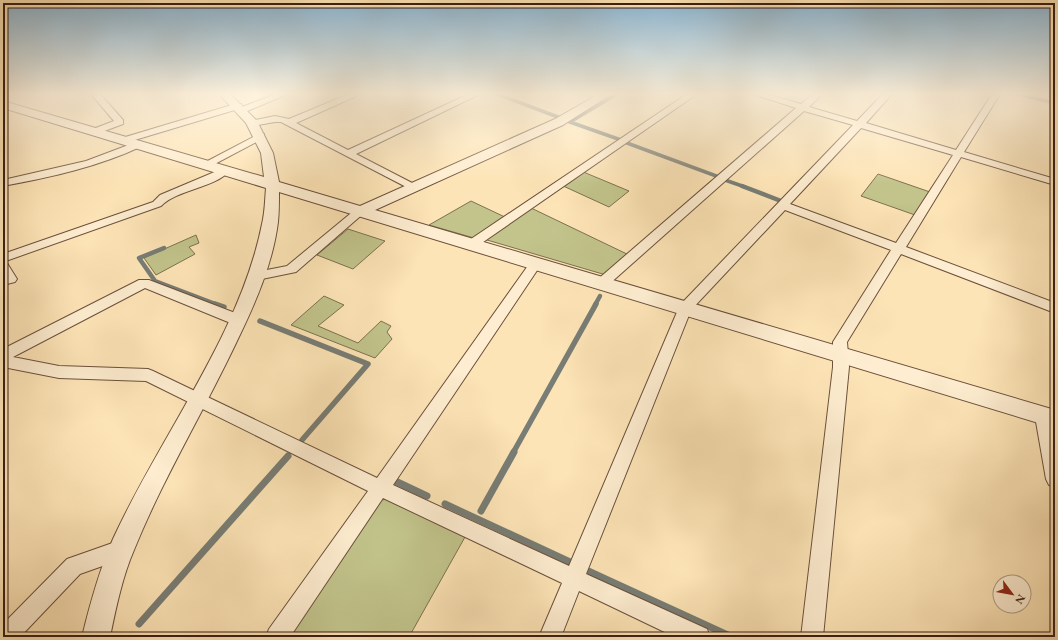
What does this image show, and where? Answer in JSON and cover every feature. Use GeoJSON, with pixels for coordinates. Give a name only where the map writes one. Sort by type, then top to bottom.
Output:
{"type":"FeatureCollection","features":[{"type":"Feature","properties":{"kind":"street"},"geometry":{"type":"LineString","coordinates":[[71,124],[224,171],[272,184],[1049,417],[1055,479]]}},
{"type":"Feature","properties":{"kind":"street"},"geometry":{"type":"LineString","coordinates":[[96,131],[115,124]]}},
{"type":"Feature","properties":{"kind":"street"},"geometry":{"type":"LineString","coordinates":[[3,183],[43,175],[122,153],[132,142],[205,124]]}},
{"type":"Feature","properties":{"kind":"street"},"geometry":{"type":"LineString","coordinates":[[205,165],[236,124]]}},
{"type":"Feature","properties":{"kind":"street"},"geometry":{"type":"LineString","coordinates":[[96,637],[121,550],[238,320],[257,276],[265,252],[272,216],[272,184],[268,154],[250,124]]}},
{"type":"Feature","properties":{"kind":"street"},"geometry":{"type":"LineString","coordinates":[[292,124],[412,187]]}},
{"type":"Feature","properties":{"kind":"street"},"geometry":{"type":"LineString","coordinates":[[348,154],[412,124]]}},
{"type":"Feature","properties":{"kind":"street"},"geometry":{"type":"LineString","coordinates":[[257,276],[291,268],[360,211],[555,124]]}},
{"type":"Feature","properties":{"kind":"street"},"geometry":{"type":"LineString","coordinates":[[472,244],[650,124]]}},
{"type":"Feature","properties":{"kind":"street"},"geometry":{"type":"LineString","coordinates":[[602,283],[785,124]]}},
{"type":"Feature","properties":{"kind":"street"},"geometry":{"type":"LineString","coordinates":[[550,637],[685,308],[860,124],[1055,182]]}},
{"type":"Feature","properties":{"kind":"street"},"geometry":{"type":"LineString","coordinates":[[812,637],[841,367],[840,342],[977,124]]}},
{"type":"Feature","properties":{"kind":"street"},"geometry":{"type":"LineString","coordinates":[[3,258],[157,204],[164,197],[212,178],[224,171]]}},
{"type":"Feature","properties":{"kind":"street"},"geometry":{"type":"LineString","coordinates":[[783,205],[1055,308]]}},
{"type":"Feature","properties":{"kind":"street"},"geometry":{"type":"LineString","coordinates":[[277,637],[536,264]]}},
{"type":"Feature","properties":{"kind":"street"},"geometry":{"type":"LineString","coordinates":[[3,266],[10,278],[3,281]]}},
{"type":"Feature","properties":{"kind":"street"},"geometry":{"type":"LineString","coordinates":[[3,356],[144,283],[238,320]]}},
{"type":"Feature","properties":{"kind":"street"},"geometry":{"type":"LineString","coordinates":[[3,361],[59,372],[148,375],[198,401],[380,488],[699,637]]}},
{"type":"Feature","properties":{"kind":"street"},"geometry":{"type":"LineString","coordinates":[[5,637],[74,566],[121,550]]}},
{"type":"Feature","properties":{"kind":"green space"},"geometry":{"type":"Polygon","coordinates":[[[581,171],[629,191],[609,207],[561,185],[581,171]]]}},
{"type":"Feature","properties":{"kind":"green space"},"geometry":{"type":"Polygon","coordinates":[[[878,174],[930,192],[915,215],[861,196],[878,174]]]}},
{"type":"Feature","properties":{"kind":"green space"},"geometry":{"type":"Polygon","coordinates":[[[471,201],[507,218],[474,238],[429,225],[471,201]]]}},
{"type":"Feature","properties":{"kind":"green space"},"geometry":{"type":"Polygon","coordinates":[[[529,207],[629,255],[606,275],[487,240],[485,237],[529,207]]]}},
{"type":"Feature","properties":{"kind":"green space"},"geometry":{"type":"Polygon","coordinates":[[[348,229],[385,241],[353,269],[317,255],[348,229]]]}},
{"type":"Feature","properties":{"kind":"green space"},"geometry":{"type":"Polygon","coordinates":[[[196,235],[199,243],[189,247],[195,254],[156,275],[144,258],[196,235]]]}},
{"type":"Feature","properties":{"kind":"green space"},"geometry":{"type":"Polygon","coordinates":[[[324,296],[344,305],[318,326],[358,343],[381,321],[391,326],[387,332],[392,339],[375,358],[291,325],[324,296]]]}},
{"type":"Feature","properties":{"kind":"green space"},"geometry":{"type":"Polygon","coordinates":[[[387,499],[465,537],[409,637],[283,637],[376,501],[387,499]]]}},
{"type":"Feature","properties":{"kind":"waterway"},"geometry":{"type":"LineString","coordinates":[[575,124],[621,140]]}},
{"type":"Feature","properties":{"kind":"waterway"},"geometry":{"type":"LineString","coordinates":[[627,143],[719,177]]}},
{"type":"Feature","properties":{"kind":"waterway"},"geometry":{"type":"LineString","coordinates":[[725,180],[745,187]]}},
{"type":"Feature","properties":{"kind":"waterway"},"geometry":{"type":"LineString","coordinates":[[742,186],[781,201]]}},
{"type":"Feature","properties":{"kind":"waterway"},"geometry":{"type":"LineString","coordinates":[[164,248],[139,258],[155,281],[218,305]]}},
{"type":"Feature","properties":{"kind":"waterway"},"geometry":{"type":"LineString","coordinates":[[595,305],[600,296]]}},
{"type":"Feature","properties":{"kind":"waterway"},"geometry":{"type":"LineString","coordinates":[[513,453],[596,304]]}},
{"type":"Feature","properties":{"kind":"waterway"},"geometry":{"type":"LineString","coordinates":[[218,305],[224,307]]}},
{"type":"Feature","properties":{"kind":"waterway"},"geometry":{"type":"LineString","coordinates":[[260,321],[368,364],[302,440]]}},
{"type":"Feature","properties":{"kind":"waterway"},"geometry":{"type":"LineString","coordinates":[[481,511],[514,452]]}},
{"type":"Feature","properties":{"kind":"waterway"},"geometry":{"type":"LineString","coordinates":[[139,624],[288,456]]}},
{"type":"Feature","properties":{"kind":"waterway"},"geometry":{"type":"LineString","coordinates":[[391,479],[427,496]]}},
{"type":"Feature","properties":{"kind":"waterway"},"geometry":{"type":"LineString","coordinates":[[445,504],[570,562]]}},
{"type":"Feature","properties":{"kind":"waterway"},"geometry":{"type":"LineString","coordinates":[[586,570],[732,637]]}}]}
